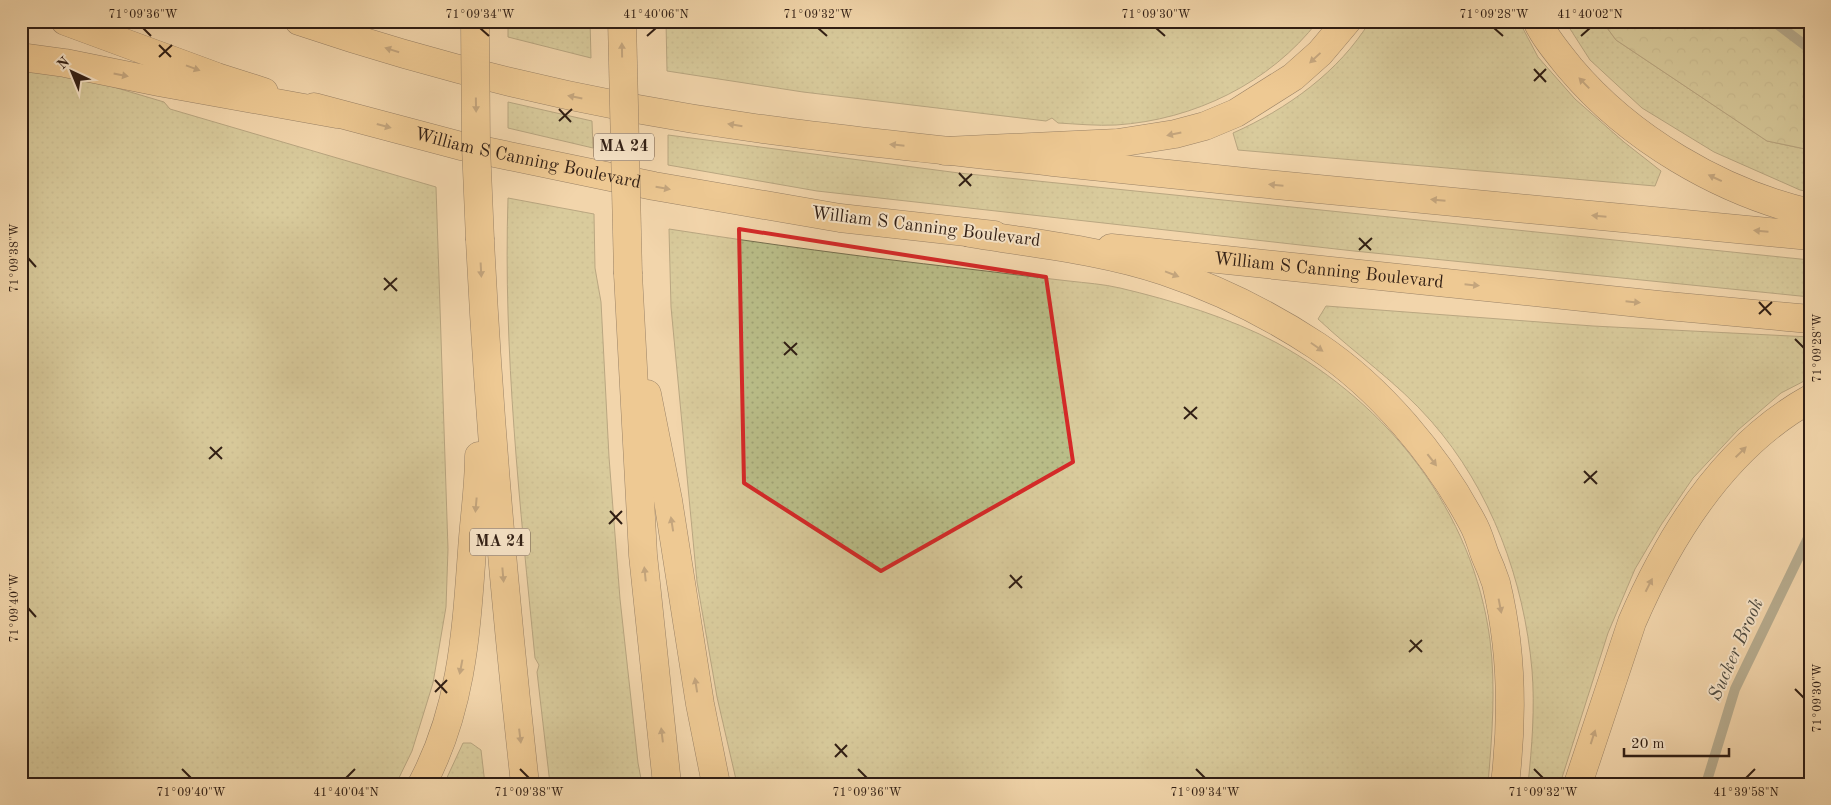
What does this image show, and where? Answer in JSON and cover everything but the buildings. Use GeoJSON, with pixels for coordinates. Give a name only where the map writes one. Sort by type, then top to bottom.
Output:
{"type":"FeatureCollection","features":[{"type":"Feature","properties":{"kind":"main road","name":"William S Canning Boulevard"},"geometry":{"type":"LineString","coordinates":[[65,21],[217,77],[337,114],[461,146],[654,186],[840,218],[1659,305],[1810,319]]}},
{"type":"Feature","properties":{"kind":"main road"},"geometry":{"type":"LineString","coordinates":[[299,21],[439,64],[508,82],[606,103],[754,128],[1192,177],[1810,236]]}},
{"type":"Feature","properties":{"kind":"main road","name":"MA 24"},"geometry":{"type":"LineString","coordinates":[[475,21],[476,146],[490,417],[525,784]]}},
{"type":"Feature","properties":{"kind":"main road","name":"MA 24"},"geometry":{"type":"LineString","coordinates":[[622,21],[624,173],[643,555],[667,784]]}},
{"type":"Feature","properties":{"kind":"main road"},"geometry":{"type":"LineString","coordinates":[[945,150],[1118,142],[1175,134],[1205,126],[1236,113],[1294,77],[1320,53],[1347,21]]}},
{"type":"Feature","properties":{"kind":"main road"},"geometry":{"type":"LineString","coordinates":[[1537,21],[1556,52],[1589,89],[1626,122],[1654,143],[1714,178],[1769,201],[1810,213]]}},
{"type":"Feature","properties":{"kind":"main road"},"geometry":{"type":"LineString","coordinates":[[21,57],[66,63],[158,82],[337,114]]}},
{"type":"Feature","properties":{"kind":"main road"},"geometry":{"type":"LineString","coordinates":[[970,233],[1112,256],[1163,271],[1218,292],[1270,317],[1318,347],[1364,384],[1407,428],[1444,475],[1473,524],[1495,582],[1507,641],[1510,704],[1505,784]]}},
{"type":"Feature","properties":{"kind":"main road"},"geometry":{"type":"LineString","coordinates":[[422,784],[439,747],[450,713],[464,652],[479,468],[483,299]]}},
{"type":"Feature","properties":{"kind":"main road"},"geometry":{"type":"LineString","coordinates":[[629,300],[668,500],[698,696],[716,784]]}},
{"type":"Feature","properties":{"kind":"main road"},"geometry":{"type":"LineString","coordinates":[[1578,784],[1625,640],[1643,596],[1666,553],[1690,515],[1735,458],[1769,427],[1810,399]]}},
{"type":"Feature","properties":{"kind":"highlighted area"},"geometry":{"type":"Polygon","coordinates":[[[739,229],[1046,277],[1073,462],[881,571],[744,483],[739,229]]]}},
{"type":"Feature","properties":{"kind":"green space"},"geometry":{"type":"Polygon","coordinates":[[[508,21],[590,21],[591,58],[508,37],[508,21]]]}},
{"type":"Feature","properties":{"kind":"green space"},"geometry":{"type":"Polygon","coordinates":[[[666,21],[1318,21],[1299,43],[1277,63],[1254,80],[1228,94],[1202,106],[1174,115],[1145,122],[1102,125],[1058,123],[1052,118],[1046,121],[803,92],[667,71],[666,21]]]}},
{"type":"Feature","properties":{"kind":"green space"},"geometry":{"type":"Polygon","coordinates":[[[1370,21],[1519,21],[1538,57],[1575,99],[1624,142],[1661,171],[1655,186],[1238,150],[1233,133],[1273,113],[1310,87],[1343,57],[1370,21]]]}},
{"type":"Feature","properties":{"kind":"green space"},"geometry":{"type":"Polygon","coordinates":[[[1565,21],[1602,21],[1616,40],[1767,141],[1810,150],[1810,192],[1800,190],[1714,152],[1642,108],[1590,60],[1565,21]]]}},
{"type":"Feature","properties":{"kind":"green space"},"geometry":{"type":"Polygon","coordinates":[[[1602,21],[1810,21],[1810,150],[1767,141],[1616,40],[1602,21]]]}},
{"type":"Feature","properties":{"kind":"green space"},"geometry":{"type":"Polygon","coordinates":[[[37,70],[90,80],[164,102],[170,109],[436,187],[448,549],[446,607],[433,683],[412,751],[396,784],[21,784],[21,71],[37,70]]]}},
{"type":"Feature","properties":{"kind":"green space"},"geometry":{"type":"Polygon","coordinates":[[[508,102],[592,121],[593,148],[508,128],[508,102]]]}},
{"type":"Feature","properties":{"kind":"green space"},"geometry":{"type":"Polygon","coordinates":[[[668,135],[959,173],[1810,260],[1810,297],[1354,251],[817,191],[668,165],[668,135]]]}},
{"type":"Feature","properties":{"kind":"green space"},"geometry":{"type":"Polygon","coordinates":[[[508,198],[594,214],[595,268],[601,302],[609,457],[620,599],[642,784],[550,784],[537,672],[539,665],[535,658],[514,428],[508,313],[508,198]]]}},
{"type":"Feature","properties":{"kind":"green space"},"geometry":{"type":"Polygon","coordinates":[[[669,229],[851,255],[1120,288],[1160,298],[1221,318],[1277,343],[1318,368],[1355,397],[1389,430],[1419,466],[1445,506],[1465,548],[1481,593],[1492,658],[1493,712],[1488,784],[737,784],[717,697],[697,582],[671,307],[669,229]]]}},
{"type":"Feature","properties":{"kind":"green space"},"geometry":{"type":"Polygon","coordinates":[[[1326,306],[1593,326],[1810,337],[1810,378],[1781,393],[1738,430],[1693,478],[1661,525],[1635,569],[1608,633],[1560,784],[1528,784],[1533,698],[1528,636],[1512,570],[1501,537],[1487,506],[1471,476],[1431,421],[1390,381],[1318,319],[1326,306]]]}},
{"type":"Feature","properties":{"kind":"green space"},"geometry":{"type":"Polygon","coordinates":[[[463,743],[471,743],[481,750],[485,784],[444,784],[463,743]]]}},
{"type":"Feature","properties":{"kind":"waterway","name":"Sucker Brook"},"geometry":{"type":"LineString","coordinates":[[1773,21],[1810,49]]}},
{"type":"Feature","properties":{"kind":"waterway","name":"Sucker Brook"},"geometry":{"type":"LineString","coordinates":[[1706,784],[1735,689],[1810,534]]}}]}
